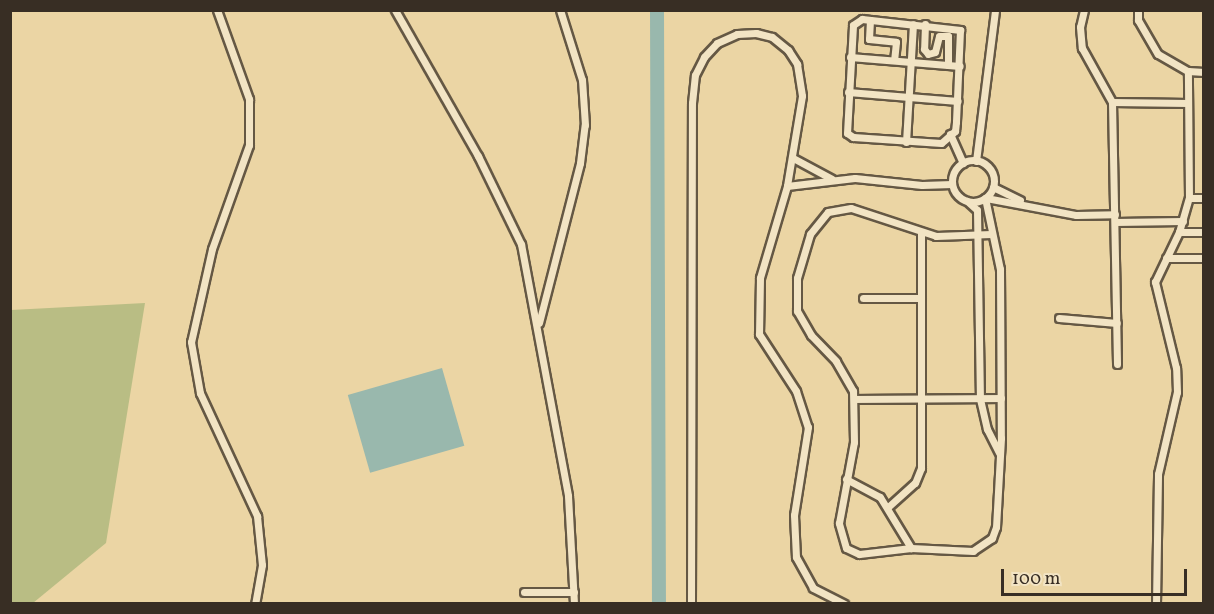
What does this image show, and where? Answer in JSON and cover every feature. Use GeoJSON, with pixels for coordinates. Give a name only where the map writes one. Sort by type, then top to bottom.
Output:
{"type":"FeatureCollection","features":[{"type":"Feature","properties":{"kind":"lane"},"geometry":{"type":"LineString","coordinates":[[217,10],[249,99],[249,145],[212,249],[191,342],[200,393],[239,471],[257,516],[262,565],[255,603]]}},
{"type":"Feature","properties":{"kind":"lane"},"geometry":{"type":"LineString","coordinates":[[395,10],[510,215],[522,244],[568,496],[574,603]]}},
{"type":"Feature","properties":{"kind":"lane"},"geometry":{"type":"LineString","coordinates":[[538,327],[580,163],[585,125],[582,80],[560,10]]}},
{"type":"Feature","properties":{"kind":"lane"},"geometry":{"type":"LineString","coordinates":[[976,161],[995,10]]}},
{"type":"Feature","properties":{"kind":"lane"},"geometry":{"type":"LineString","coordinates":[[1084,10],[1080,27],[1082,48],[1112,102],[1117,364]]}},
{"type":"Feature","properties":{"kind":"lane"},"geometry":{"type":"LineString","coordinates":[[1138,10],[1143,30],[1158,54],[1188,72],[1203,72]]}},
{"type":"Feature","properties":{"kind":"lane"},"geometry":{"type":"LineString","coordinates":[[870,20],[869,39],[896,42],[894,60]]}},
{"type":"Feature","properties":{"kind":"lane"},"geometry":{"type":"LineString","coordinates":[[870,20],[925,24],[960,30],[956,127],[937,145],[849,135],[845,128],[854,22],[870,20]]}},
{"type":"Feature","properties":{"kind":"lane"},"geometry":{"type":"LineString","coordinates":[[906,142],[913,24]]}},
{"type":"Feature","properties":{"kind":"lane"},"geometry":{"type":"LineString","coordinates":[[925,24],[924,49],[928,54],[935,52],[939,36],[948,36],[948,66]]}},
{"type":"Feature","properties":{"kind":"lane"},"geometry":{"type":"LineString","coordinates":[[692,603],[692,103],[695,75],[704,57],[717,43],[737,34],[756,33],[772,37],[797,64],[802,96],[787,186],[760,278],[759,334],[796,391],[808,427],[794,515],[796,557],[813,588],[844,603]]}},
{"type":"Feature","properties":{"kind":"lane"},"geometry":{"type":"LineString","coordinates":[[850,57],[960,66]]}},
{"type":"Feature","properties":{"kind":"lane"},"geometry":{"type":"LineString","coordinates":[[1156,603],[1158,474],[1177,392],[1176,368],[1155,297],[1155,282],[1179,232],[1189,198],[1188,72]]}},
{"type":"Feature","properties":{"kind":"lane"},"geometry":{"type":"LineString","coordinates":[[848,92],[958,101]]}},
{"type":"Feature","properties":{"kind":"lane"},"geometry":{"type":"LineString","coordinates":[[1112,102],[1188,103]]}},
{"type":"Feature","properties":{"kind":"lane"},"geometry":{"type":"LineString","coordinates":[[950,134],[963,164]]}},
{"type":"Feature","properties":{"kind":"lane"},"geometry":{"type":"LineString","coordinates":[[792,158],[832,179]]}},
{"type":"Feature","properties":{"kind":"lane"},"geometry":{"type":"LineString","coordinates":[[991,234],[979,235],[921,232],[864,209],[839,208],[828,212],[810,234],[797,278],[797,311],[812,335],[836,361],[855,399],[854,442],[839,523],[846,548],[875,555],[911,548],[973,551],[992,538],[999,510],[1000,269],[985,198],[993,187],[990,170],[976,161],[963,164],[954,172],[952,184],[959,196],[977,210],[979,235],[980,399],[987,429],[999,453]]}},
{"type":"Feature","properties":{"kind":"lane"},"geometry":{"type":"LineString","coordinates":[[787,186],[832,179],[883,179],[922,185],[952,184]]}},
{"type":"Feature","properties":{"kind":"lane"},"geometry":{"type":"LineString","coordinates":[[993,187],[1028,204]]}},
{"type":"Feature","properties":{"kind":"lane"},"geometry":{"type":"LineString","coordinates":[[967,201],[985,198],[1028,204],[1076,216],[1183,221]]}},
{"type":"Feature","properties":{"kind":"lane"},"geometry":{"type":"LineString","coordinates":[[1189,198],[1203,198]]}},
{"type":"Feature","properties":{"kind":"lane"},"geometry":{"type":"LineString","coordinates":[[888,507],[915,483],[921,468],[921,232]]}},
{"type":"Feature","properties":{"kind":"lane"},"geometry":{"type":"LineString","coordinates":[[1179,232],[1203,232]]}},
{"type":"Feature","properties":{"kind":"lane"},"geometry":{"type":"LineString","coordinates":[[1166,258],[1203,258]]}},
{"type":"Feature","properties":{"kind":"lane"},"geometry":{"type":"LineString","coordinates":[[863,298],[921,298]]}},
{"type":"Feature","properties":{"kind":"lane"},"geometry":{"type":"LineString","coordinates":[[1059,318],[1117,323]]}},
{"type":"Feature","properties":{"kind":"lane"},"geometry":{"type":"LineString","coordinates":[[855,399],[1000,398]]}},
{"type":"Feature","properties":{"kind":"lane"},"geometry":{"type":"LineString","coordinates":[[846,479],[864,486],[888,507],[911,548]]}},
{"type":"Feature","properties":{"kind":"lane"},"geometry":{"type":"LineString","coordinates":[[524,592],[574,592]]}},
{"type":"Feature","properties":{"kind":"green space"},"geometry":{"type":"Polygon","coordinates":[[[145,303],[106,543],[33,603],[11,603],[11,310],[145,303]]]}},
{"type":"Feature","properties":{"kind":"water"},"geometry":{"type":"Polygon","coordinates":[[[442,368],[464,446],[370,473],[348,395],[442,368]]]}},
{"type":"Feature","properties":{"kind":"waterway"},"geometry":{"type":"LineString","coordinates":[[657,10],[659,604]]}}]}
